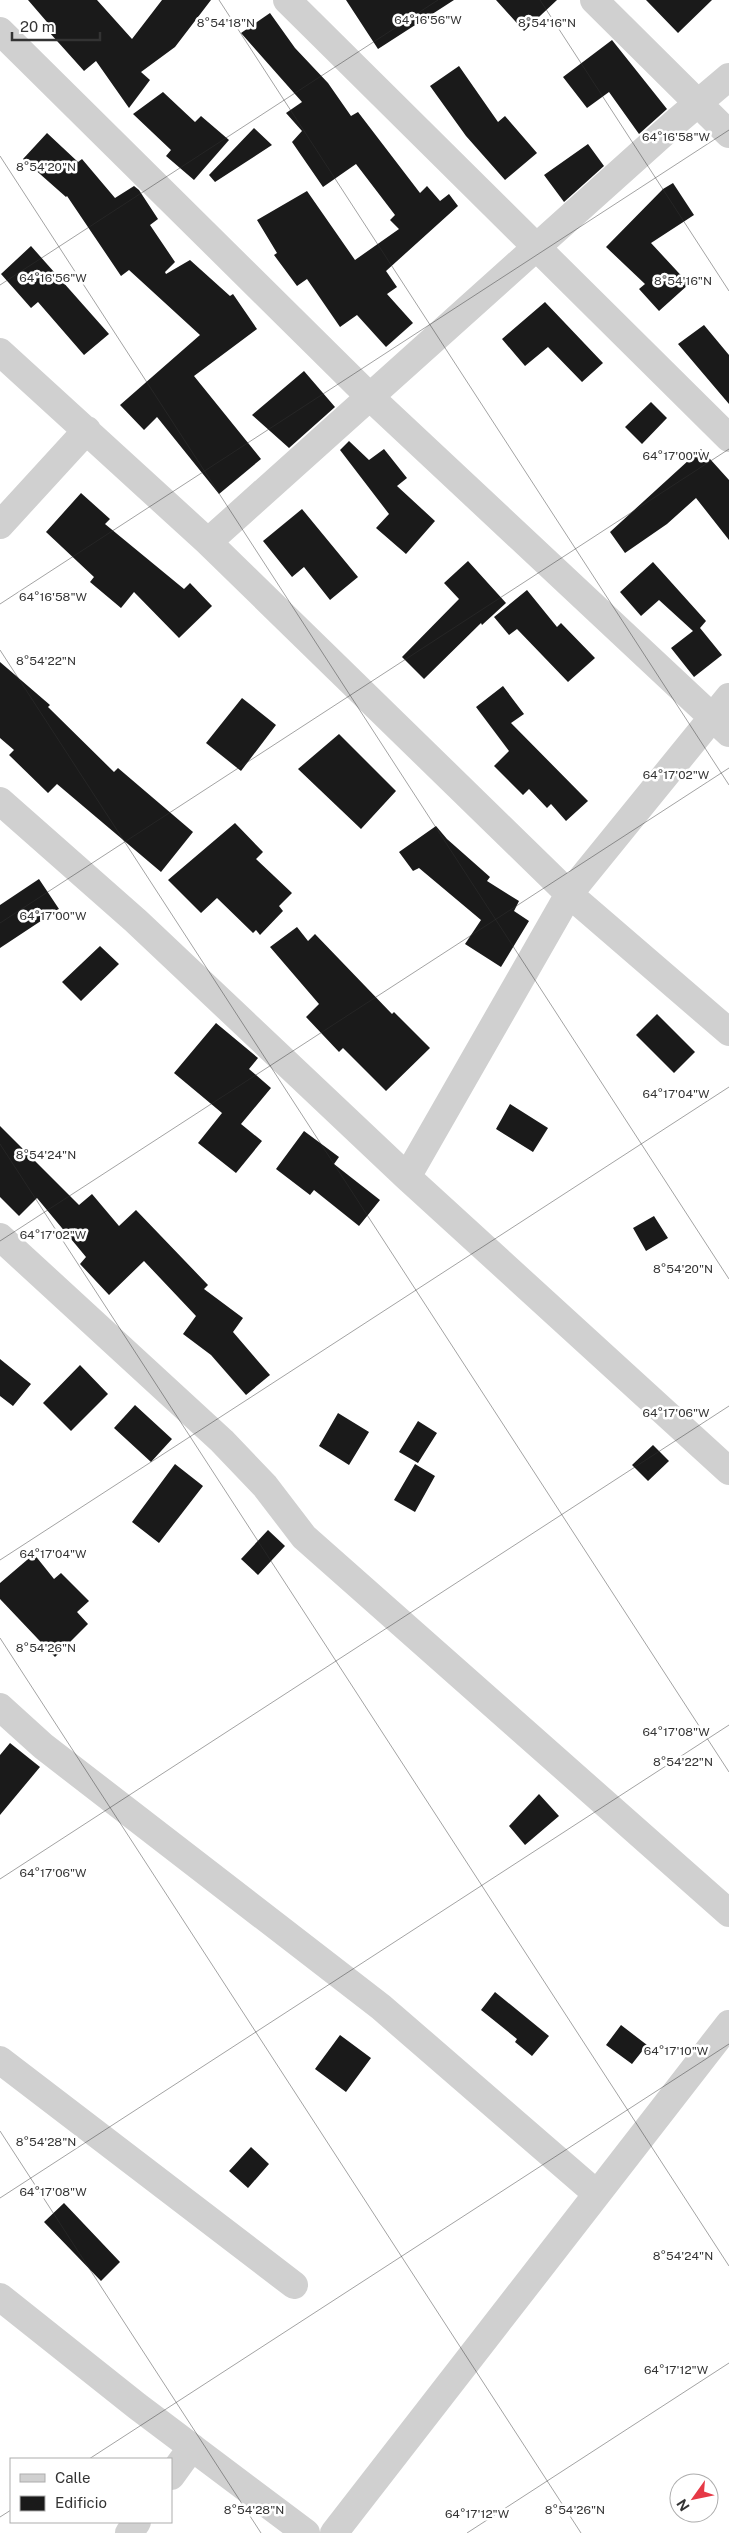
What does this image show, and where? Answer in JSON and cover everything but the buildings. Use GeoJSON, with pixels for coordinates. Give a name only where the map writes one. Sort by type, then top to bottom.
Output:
{"type":"FeatureCollection","features":[{"type":"Feature","properties":{"kind":"street"},"geometry":{"type":"LineString","coordinates":[[287,0],[729,438]]}},
{"type":"Feature","properties":{"kind":"street"},"geometry":{"type":"LineString","coordinates":[[594,0],[729,134]]}},
{"type":"Feature","properties":{"kind":"street"},"geometry":{"type":"LineString","coordinates":[[0,31],[370,397],[724,716],[569,894],[407,1177]]}},
{"type":"Feature","properties":{"kind":"street"},"geometry":{"type":"LineString","coordinates":[[208,542],[729,77]]}},
{"type":"Feature","properties":{"kind":"street"},"geometry":{"type":"LineString","coordinates":[[0,352],[208,542],[569,894],[729,1032]]}},
{"type":"Feature","properties":{"kind":"street"},"geometry":{"type":"LineString","coordinates":[[0,525],[87,430]]}},
{"type":"Feature","properties":{"kind":"street"},"geometry":{"type":"LineString","coordinates":[[0,801],[136,921],[407,1177],[729,1471]]}},
{"type":"Feature","properties":{"kind":"street"},"geometry":{"type":"LineString","coordinates":[[0,1238],[222,1441],[264,1486],[304,1537],[729,1914]]}},
{"type":"Feature","properties":{"kind":"street"},"geometry":{"type":"LineString","coordinates":[[0,1708],[43,1746],[382,2007],[597,2194]]}},
{"type":"Feature","properties":{"kind":"street"},"geometry":{"type":"LineString","coordinates":[[334,2533],[729,2024]]}},
{"type":"Feature","properties":{"kind":"street"},"geometry":{"type":"LineString","coordinates":[[0,2060],[294,2285]]}},
{"type":"Feature","properties":{"kind":"street"},"geometry":{"type":"LineString","coordinates":[[0,2297],[192,2447],[306,2533]]}},
{"type":"Feature","properties":{"kind":"street"},"geometry":{"type":"LineString","coordinates":[[172,2475],[192,2447]]}}]}
